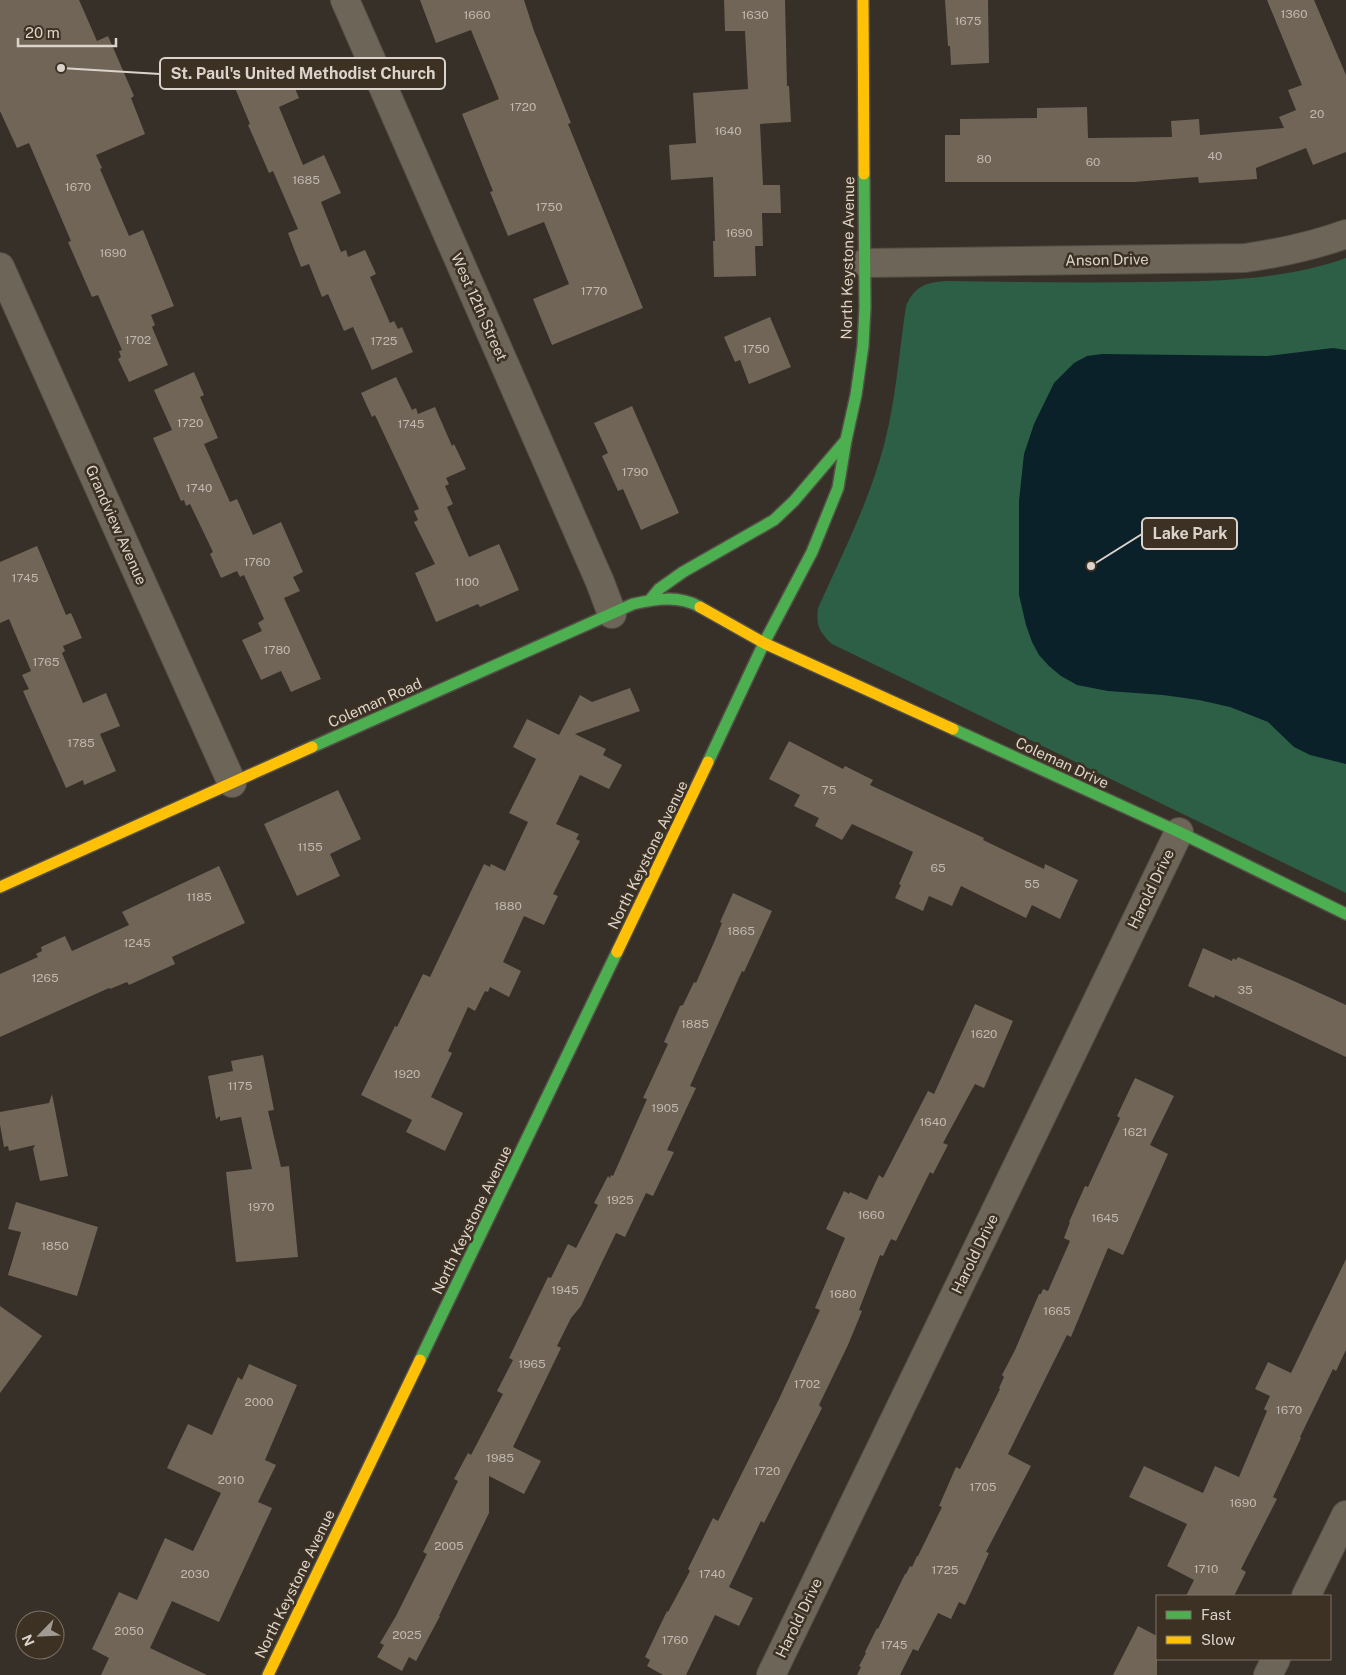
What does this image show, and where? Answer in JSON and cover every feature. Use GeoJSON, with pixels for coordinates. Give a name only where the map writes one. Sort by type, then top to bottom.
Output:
{"type":"FeatureCollection","features":[{"type":"Feature","properties":{"kind":"street","name":"West 12th Street"},"geometry":{"type":"LineString","coordinates":[[345,0],[598,576],[612,614]]}},
{"type":"Feature","properties":{"kind":"street","name":"North Keystone Avenue"},"geometry":{"type":"LineString","coordinates":[[268,1675],[661,863],[764,643],[816,543],[838,488],[856,395],[863,346],[865,263],[862,0]]}},
{"type":"Feature","properties":{"kind":"street","name":"Anson Drive"},"geometry":{"type":"LineString","coordinates":[[865,263],[1245,258],[1322,243],[1346,234]]}},
{"type":"Feature","properties":{"kind":"street","name":"Grandview Avenue"},"geometry":{"type":"LineString","coordinates":[[0,267],[232,784]]}},
{"type":"Feature","properties":{"kind":"street"},"geometry":{"type":"LineString","coordinates":[[650,600],[659,589],[683,572],[774,520],[794,501],[846,440]]}},
{"type":"Feature","properties":{"kind":"street","name":"Coleman Road"},"geometry":{"type":"LineString","coordinates":[[0,887],[633,604],[650,600],[676,599],[696,605],[764,643]]}},
{"type":"Feature","properties":{"kind":"street","name":"Coleman Drive"},"geometry":{"type":"LineString","coordinates":[[764,643],[1179,832],[1346,914]]}},
{"type":"Feature","properties":{"kind":"street","name":"Harold Drive"},"geometry":{"type":"LineString","coordinates":[[771,1675],[1179,832]]}},
{"type":"Feature","properties":{"kind":"street"},"geometry":{"type":"LineString","coordinates":[[1306,1595],[1346,1515]]}},
{"type":"Feature","properties":{"kind":"street"},"geometry":{"type":"LineString","coordinates":[[1268,1675],[1276,1660]]}},
{"type":"Feature","properties":{"kind":"green space"},"geometry":{"type":"Polygon","coordinates":[[[1346,258],[1346,893],[832,644],[821,632],[818,624],[818,608],[863,508],[884,445],[894,393],[906,306],[913,294],[922,286],[948,281],[1121,282],[1222,280],[1297,271],[1322,266],[1346,258]]]}},
{"type":"Feature","properties":{"kind":"water"},"geometry":{"type":"Polygon","coordinates":[[[1333,348],[1346,350],[1346,764],[1310,755],[1294,747],[1268,722],[1230,707],[1199,700],[1108,691],[1077,685],[1061,676],[1049,666],[1039,655],[1032,642],[1019,595],[1019,501],[1024,454],[1034,424],[1054,383],[1074,363],[1087,356],[1102,354],[1267,356],[1333,348]]]}},
{"type":"Feature","properties":{"kind":"building"},"geometry":{"type":"Polygon","coordinates":[[[0,0],[79,0],[97,41],[108,36],[134,96],[131,98],[145,134],[96,155],[102,168],[100,169],[129,236],[143,230],[174,306],[151,315],[155,325],[152,327],[168,365],[129,382],[118,359],[121,357],[119,351],[122,350],[98,295],[92,297],[68,242],[71,241],[29,143],[17,148],[0,111],[0,0]]]}},
{"type":"Feature","properties":{"kind":"building"},"geometry":{"type":"Polygon","coordinates":[[[420,0],[524,0],[534,31],[571,123],[568,124],[643,308],[552,345],[533,299],[569,284],[544,222],[508,236],[490,192],[493,191],[462,114],[499,99],[471,30],[436,43],[420,0]]]}},
{"type":"Feature","properties":{"kind":"building"},"geometry":{"type":"Polygon","coordinates":[[[724,0],[785,0],[787,86],[789,86],[791,122],[760,124],[763,185],[780,185],[781,213],[762,213],[763,246],[755,246],[756,276],[714,277],[713,177],[671,180],[669,145],[696,143],[693,93],[748,89],[745,31],[725,31],[724,0]]]}},
{"type":"Feature","properties":{"kind":"building"},"geometry":{"type":"Polygon","coordinates":[[[945,0],[988,0],[989,63],[951,65],[945,0]]]}},
{"type":"Feature","properties":{"kind":"building"},"geometry":{"type":"Polygon","coordinates":[[[1267,0],[1314,0],[1346,75],[1346,152],[1313,165],[1306,148],[1256,168],[1257,179],[1199,183],[1198,177],[1134,182],[945,182],[945,135],[960,135],[960,119],[1037,118],[1037,108],[1087,107],[1088,138],[1172,137],[1171,121],[1199,119],[1200,135],[1284,128],[1279,117],[1296,110],[1288,90],[1302,85],[1267,0]]]}},
{"type":"Feature","properties":{"kind":"building"},"geometry":{"type":"Polygon","coordinates":[[[286,67],[299,98],[279,107],[303,165],[324,155],[341,193],[321,202],[341,252],[346,250],[348,257],[365,250],[376,274],[370,277],[390,323],[394,321],[398,329],[402,327],[413,352],[372,370],[353,327],[344,331],[328,294],[322,297],[309,264],[301,267],[288,233],[298,229],[273,171],[269,173],[248,125],[250,124],[235,88],[286,67]]]}},
{"type":"Feature","properties":{"kind":"building"},"geometry":{"type":"Polygon","coordinates":[[[770,317],[791,367],[749,384],[740,360],[735,362],[724,337],[770,317]]]}},
{"type":"Feature","properties":{"kind":"building"},"geometry":{"type":"Polygon","coordinates":[[[194,372],[204,395],[200,397],[218,438],[204,444],[230,502],[237,499],[253,535],[281,522],[303,572],[293,577],[300,591],[284,598],[321,679],[291,692],[281,671],[261,680],[242,640],[262,631],[258,623],[264,619],[244,575],[240,577],[237,571],[221,578],[210,554],[213,552],[190,504],[186,506],[184,500],[181,501],[153,438],[172,430],[154,390],[194,372]]]}},
{"type":"Feature","properties":{"kind":"building"},"geometry":{"type":"Polygon","coordinates":[[[396,377],[412,410],[416,408],[418,414],[435,407],[452,446],[454,444],[466,469],[446,478],[449,484],[445,486],[453,504],[447,507],[469,557],[499,544],[519,590],[480,607],[478,604],[436,622],[415,573],[435,564],[414,522],[418,520],[414,511],[419,509],[375,415],[372,417],[361,393],[396,377]]]}},
{"type":"Feature","properties":{"kind":"building"},"geometry":{"type":"Polygon","coordinates":[[[632,406],[679,513],[641,530],[623,489],[618,491],[602,456],[608,453],[594,423],[632,406]]]}},
{"type":"Feature","properties":{"kind":"building"},"geometry":{"type":"Polygon","coordinates":[[[37,546],[66,615],[71,613],[82,638],[63,646],[65,651],[62,653],[83,703],[106,693],[120,726],[100,734],[116,771],[84,785],[83,780],[66,788],[23,691],[29,689],[22,675],[31,671],[9,619],[0,623],[0,562],[37,546]]]}},
{"type":"Feature","properties":{"kind":"building"},"geometry":{"type":"Polygon","coordinates":[[[630,688],[640,711],[575,734],[606,749],[603,755],[622,765],[609,789],[580,775],[556,824],[579,834],[576,839],[580,841],[553,894],[558,896],[544,925],[524,916],[503,962],[521,971],[509,997],[490,987],[488,992],[485,991],[475,1011],[468,1007],[448,1051],[452,1053],[431,1097],[463,1113],[445,1151],[406,1132],[412,1120],[361,1095],[423,974],[430,977],[484,864],[490,867],[491,864],[505,871],[528,822],[509,813],[536,759],[513,747],[527,719],[559,735],[580,695],[592,702],[630,688]]]}},
{"type":"Feature","properties":{"kind":"building"},"geometry":{"type":"Polygon","coordinates":[[[789,741],[843,769],[845,766],[873,780],[870,785],[984,838],[983,840],[1044,869],[1045,864],[1078,880],[1060,919],[1032,905],[1026,918],[961,886],[952,906],[929,896],[923,911],[895,898],[913,852],[852,824],[842,840],[815,826],[819,818],[794,806],[800,795],[769,779],[789,741]]]}},
{"type":"Feature","properties":{"kind":"building"},"geometry":{"type":"Polygon","coordinates":[[[338,790],[361,839],[330,854],[340,876],[297,896],[264,824],[338,790]]]}},
{"type":"Feature","properties":{"kind":"building"},"geometry":{"type":"Polygon","coordinates":[[[219,866],[245,923],[172,957],[175,964],[129,985],[127,982],[109,988],[0,1037],[0,974],[38,957],[36,954],[42,951],[41,947],[65,936],[72,951],[129,925],[122,912],[219,866]]]}},
{"type":"Feature","properties":{"kind":"building"},"geometry":{"type":"Polygon","coordinates":[[[733,893],[772,911],[744,972],[742,971],[690,1086],[696,1088],[667,1150],[674,1152],[653,1196],[646,1193],[625,1237],[616,1233],[581,1306],[571,1318],[557,1346],[561,1348],[513,1447],[541,1461],[524,1494],[489,1476],[489,1513],[440,1616],[416,1661],[409,1657],[402,1671],[377,1657],[384,1645],[380,1643],[396,1616],[427,1554],[423,1552],[458,1481],[454,1479],[468,1453],[471,1455],[503,1394],[497,1391],[513,1360],[509,1358],[548,1277],[551,1278],[568,1244],[576,1248],[598,1205],[594,1203],[608,1176],[610,1178],[611,1175],[613,1176],[647,1099],[643,1098],[668,1044],[664,1042],[680,1006],[683,1005],[694,982],[696,983],[733,893]]]}},
{"type":"Feature","properties":{"kind":"building"},"geometry":{"type":"Polygon","coordinates":[[[1203,948],[1232,961],[1233,958],[1236,960],[1238,957],[1346,1005],[1346,1057],[1215,995],[1214,998],[1188,986],[1203,948]]]}},
{"type":"Feature","properties":{"kind":"building"},"geometry":{"type":"Polygon","coordinates":[[[975,1004],[1013,1021],[984,1088],[975,1084],[943,1143],[948,1145],[933,1174],[930,1172],[896,1241],[891,1239],[883,1256],[880,1255],[859,1310],[862,1311],[819,1405],[822,1408],[764,1523],[761,1521],[729,1587],[753,1598],[739,1626],[715,1615],[686,1675],[663,1675],[647,1666],[650,1660],[645,1657],[667,1611],[690,1571],[688,1569],[713,1518],[718,1521],[779,1399],[820,1310],[815,1308],[845,1238],[826,1229],[844,1191],[867,1200],[879,1175],[883,1178],[928,1091],[934,1094],[975,1004]]]}},
{"type":"Feature","properties":{"kind":"building"},"geometry":{"type":"Polygon","coordinates":[[[263,1055],[274,1110],[268,1111],[281,1167],[289,1166],[298,1257],[236,1262],[226,1172],[252,1169],[241,1117],[220,1121],[220,1116],[216,1119],[208,1076],[233,1071],[231,1061],[263,1055]]]}},
{"type":"Feature","properties":{"kind":"building"},"geometry":{"type":"Polygon","coordinates":[[[1135,1078],[1174,1096],[1150,1145],[1168,1154],[1123,1255],[1108,1248],[1071,1337],[1067,1335],[1008,1454],[1031,1466],[986,1552],[989,1553],[965,1605],[959,1602],[951,1619],[938,1613],[918,1651],[913,1649],[900,1675],[857,1675],[861,1667],[859,1666],[877,1628],[905,1574],[910,1566],[912,1567],[918,1556],[942,1507],[939,1506],[956,1467],[960,1469],[1000,1389],[1004,1377],[1002,1375],[1039,1294],[1041,1294],[1043,1289],[1048,1291],[1070,1241],[1064,1238],[1069,1222],[1085,1186],[1088,1187],[1120,1118],[1117,1116],[1135,1078]]]}},
{"type":"Feature","properties":{"kind":"building"},"geometry":{"type":"Polygon","coordinates":[[[52,1094],[68,1176],[40,1181],[33,1149],[35,1145],[9,1151],[8,1146],[4,1147],[0,1112],[49,1103],[52,1094]]]}},
{"type":"Feature","properties":{"kind":"building"},"geometry":{"type":"Polygon","coordinates":[[[16,1202],[98,1227],[77,1296],[8,1275],[21,1232],[8,1229],[16,1202]]]}},
{"type":"Feature","properties":{"kind":"building"},"geometry":{"type":"Polygon","coordinates":[[[1346,1259],[1346,1350],[1336,1371],[1333,1369],[1300,1437],[1273,1497],[1277,1499],[1241,1569],[1246,1572],[1234,1595],[1186,1595],[1194,1580],[1167,1566],[1187,1524],[1129,1497],[1144,1466],[1203,1493],[1215,1466],[1239,1477],[1267,1411],[1264,1409],[1270,1396],[1255,1389],[1268,1362],[1291,1373],[1346,1259]]]}},
{"type":"Feature","properties":{"kind":"building"},"geometry":{"type":"Polygon","coordinates":[[[0,1306],[42,1336],[0,1393],[0,1306]]]}},
{"type":"Feature","properties":{"kind":"building"},"geometry":{"type":"Polygon","coordinates":[[[249,1364],[297,1385],[265,1460],[276,1465],[258,1502],[272,1508],[219,1622],[172,1601],[150,1648],[207,1675],[101,1675],[109,1658],[92,1649],[119,1592],[137,1600],[165,1538],[193,1551],[221,1493],[167,1468],[188,1424],[212,1435],[238,1377],[242,1380],[249,1364]]]}},
{"type":"Feature","properties":{"kind":"building"},"geometry":{"type":"Polygon","coordinates":[[[1138,1626],[1156,1635],[1157,1675],[1113,1675],[1138,1626]]]}},
{"type":"Feature","properties":{"kind":"traffic: fast"},"geometry":{"type":"LineString","coordinates":[[708,762],[764,643],[812,552],[838,488],[856,395],[863,346],[865,307],[864,174]]}},
{"type":"Feature","properties":{"kind":"traffic: fast"},"geometry":{"type":"LineString","coordinates":[[650,600],[659,589],[683,572],[774,520],[794,501],[846,440]]}},
{"type":"Feature","properties":{"kind":"traffic: fast"},"geometry":{"type":"LineString","coordinates":[[312,747],[633,604],[675,599],[700,607]]}},
{"type":"Feature","properties":{"kind":"traffic: fast"},"geometry":{"type":"LineString","coordinates":[[953,729],[1179,832],[1346,914]]}},
{"type":"Feature","properties":{"kind":"traffic: fast"},"geometry":{"type":"LineString","coordinates":[[420,1360],[617,952]]}},
{"type":"Feature","properties":{"kind":"traffic: slow"},"geometry":{"type":"LineString","coordinates":[[863,0],[864,174]]}},
{"type":"Feature","properties":{"kind":"traffic: slow"},"geometry":{"type":"LineString","coordinates":[[700,607],[764,643],[953,729]]}},
{"type":"Feature","properties":{"kind":"traffic: slow"},"geometry":{"type":"LineString","coordinates":[[0,887],[312,747]]}},
{"type":"Feature","properties":{"kind":"traffic: slow"},"geometry":{"type":"LineString","coordinates":[[617,952],[708,762]]}},
{"type":"Feature","properties":{"kind":"traffic: slow"},"geometry":{"type":"LineString","coordinates":[[268,1675],[420,1360]]}},
{"type":"Feature","properties":{"kind":"place","name":"St. Paul's United Methodist Church"},"geometry":{"type":"Point","coordinates":[61,68]}},
{"type":"Feature","properties":{"kind":"place","name":"Lake Park"},"geometry":{"type":"Point","coordinates":[1091,566]}}]}
